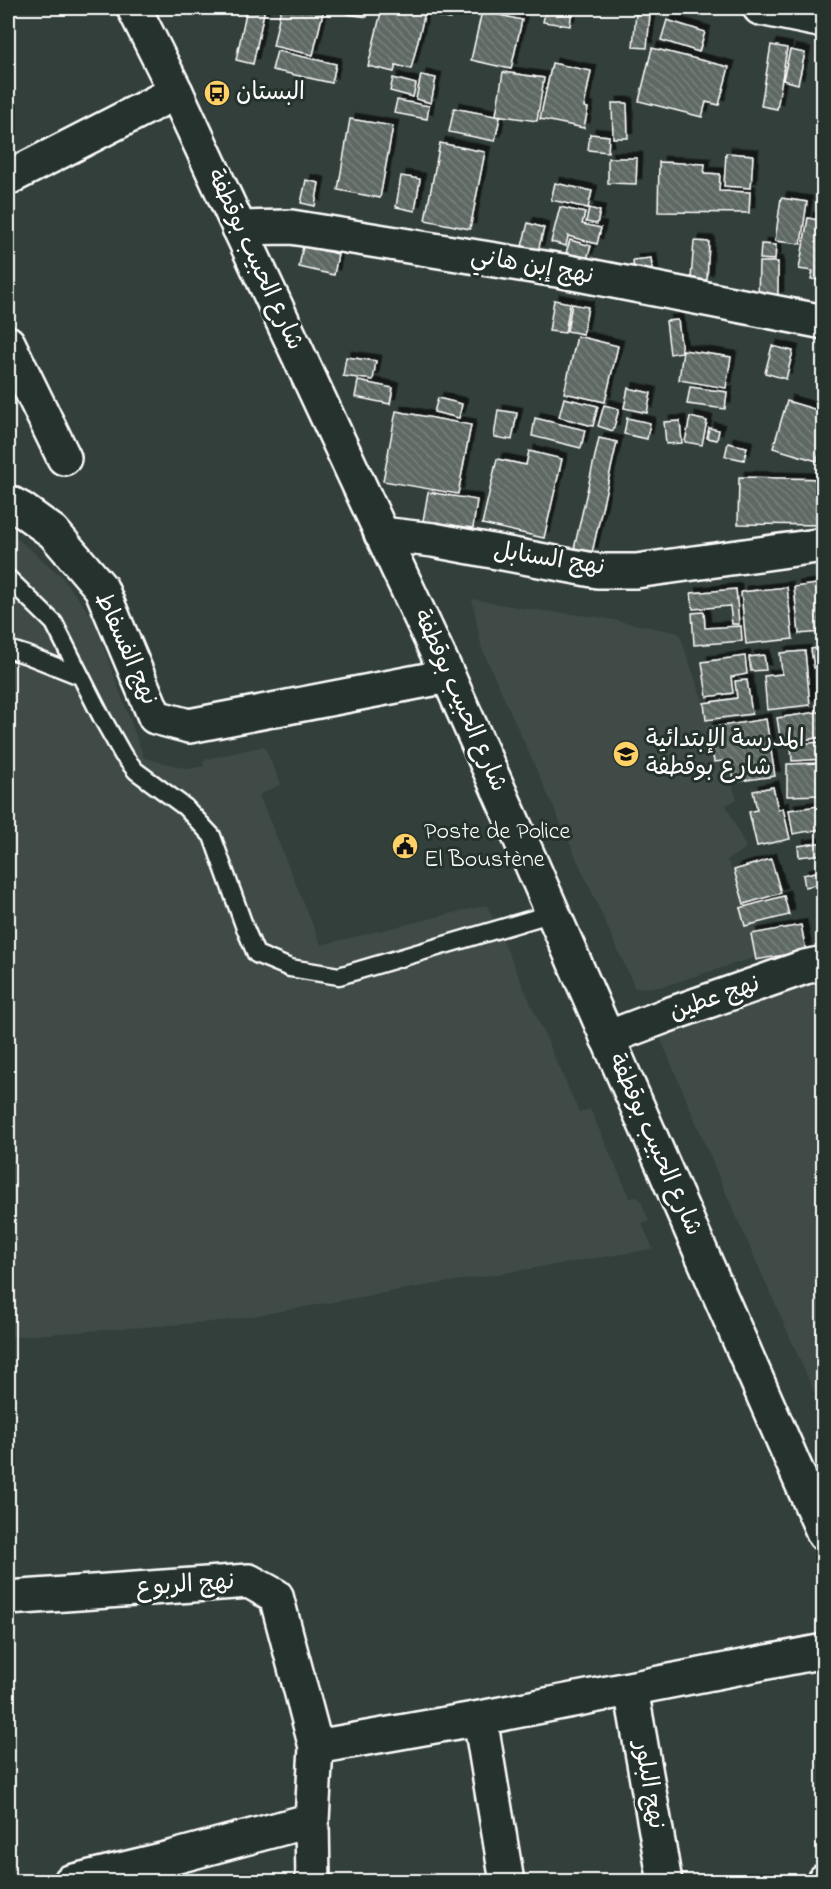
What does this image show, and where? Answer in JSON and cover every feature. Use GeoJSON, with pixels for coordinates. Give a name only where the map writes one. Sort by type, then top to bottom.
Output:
{"type":"FeatureCollection","features":[{"type":"Feature","properties":{"kind":"street","name":"شارع الحبيب بوقطفة"},"geometry":{"type":"LineString","coordinates":[[134,8],[176,92],[448,676],[824,1534]]}},
{"type":"Feature","properties":{"kind":"street"},"geometry":{"type":"LineString","coordinates":[[760,8],[824,21]]}},
{"type":"Feature","properties":{"kind":"street"},"geometry":{"type":"LineString","coordinates":[[8,178],[176,92]]}},
{"type":"Feature","properties":{"kind":"street","name":"نهج إبن هاني"},"geometry":{"type":"LineString","coordinates":[[239,228],[291,227],[362,238],[563,271],[824,322]]}},
{"type":"Feature","properties":{"kind":"street"},"geometry":{"type":"LineString","coordinates":[[8,343],[64,458]]}},
{"type":"Feature","properties":{"kind":"street","name":"نهج الفسفاط"},"geometry":{"type":"LineString","coordinates":[[8,502],[53,532],[101,588],[155,717],[189,726],[448,676]]}},
{"type":"Feature","properties":{"kind":"street","name":"نهج السنابل"},"geometry":{"type":"LineString","coordinates":[[381,534],[433,540],[598,571],[636,571],[824,545]]}},
{"type":"Feature","properties":{"kind":"street","name":"نهج عطين"},"geometry":{"type":"LineString","coordinates":[[607,1038],[805,967],[824,963]]}},
{"type":"Feature","properties":{"kind":"street","name":"نهج الربوع"},"geometry":{"type":"LineString","coordinates":[[8,1598],[249,1581],[276,1596],[315,1747],[312,1820],[313,1881]]}},
{"type":"Feature","properties":{"kind":"street"},"geometry":{"type":"LineString","coordinates":[[315,1747],[480,1718],[824,1651]]}},
{"type":"Feature","properties":{"kind":"street","name":"نهج البلور"},"geometry":{"type":"LineString","coordinates":[[631,1689],[665,1881]]}},
{"type":"Feature","properties":{"kind":"street"},"geometry":{"type":"LineString","coordinates":[[480,1718],[507,1881]]}},
{"type":"Feature","properties":{"kind":"street"},"geometry":{"type":"LineString","coordinates":[[69,1881],[174,1857],[312,1820]]}},
{"type":"Feature","properties":{"kind":"lane"},"geometry":{"type":"LineString","coordinates":[[8,578],[54,623],[123,755],[136,771],[173,797],[212,836],[244,928],[256,954],[290,968],[339,976],[553,913]]}},
{"type":"Feature","properties":{"kind":"lane"},"geometry":{"type":"LineString","coordinates":[[8,649],[80,676]]}},
{"type":"Feature","properties":{"kind":"shaded area"},"geometry":{"type":"Polygon","coordinates":[[[8,531],[60,575],[93,618],[144,758],[189,769],[204,766],[203,760],[264,746],[281,784],[259,795],[321,945],[487,905],[579,1112],[590,1109],[630,1198],[639,1197],[649,1221],[642,1224],[653,1249],[224,1321],[8,1337],[8,531]]]}},
{"type":"Feature","properties":{"kind":"shaded area","name":"المدرسة الإبتدائية شارع بوقطفة"},"geometry":{"type":"Polygon","coordinates":[[[472,599],[527,609],[598,617],[679,633],[737,799],[726,805],[746,848],[727,860],[772,952],[661,987],[635,988],[482,649],[472,599]]]}},
{"type":"Feature","properties":{"kind":"shaded area"},"geometry":{"type":"Polygon","coordinates":[[[823,979],[823,1412],[660,1037],[783,985],[823,979]]]}},
{"type":"Feature","properties":{"kind":"building"},"geometry":{"type":"Polygon","coordinates":[[[247,8],[265,8],[253,64],[236,60],[247,8]]]}},
{"type":"Feature","properties":{"kind":"building"},"geometry":{"type":"Polygon","coordinates":[[[281,8],[324,8],[313,55],[273,46],[281,8]]]}},
{"type":"Feature","properties":{"kind":"building"},"geometry":{"type":"Polygon","coordinates":[[[348,8],[369,8],[367,17],[347,14],[348,8]]]}},
{"type":"Feature","properties":{"kind":"building"},"geometry":{"type":"Polygon","coordinates":[[[382,8],[426,8],[411,69],[396,65],[394,72],[368,66],[382,8]]]}},
{"type":"Feature","properties":{"kind":"building"},"geometry":{"type":"Polygon","coordinates":[[[437,8],[452,8],[450,19],[436,16],[437,8]]]}},
{"type":"Feature","properties":{"kind":"building"},"geometry":{"type":"Polygon","coordinates":[[[546,8],[572,8],[570,26],[543,22],[546,8]]]}},
{"type":"Feature","properties":{"kind":"building"},"geometry":{"type":"Polygon","coordinates":[[[482,11],[522,20],[511,69],[471,60],[482,11]]]}},
{"type":"Feature","properties":{"kind":"building"},"geometry":{"type":"Polygon","coordinates":[[[636,13],[650,14],[647,48],[633,47],[636,13]]]}},
{"type":"Feature","properties":{"kind":"building"},"geometry":{"type":"Polygon","coordinates":[[[667,20],[705,32],[699,52],[661,40],[667,20]]]}},
{"type":"Feature","properties":{"kind":"building"},"geometry":{"type":"Polygon","coordinates":[[[771,45],[787,48],[777,109],[761,106],[771,45]]]}},
{"type":"Feature","properties":{"kind":"building"},"geometry":{"type":"Polygon","coordinates":[[[652,48],[729,67],[719,105],[706,102],[702,117],[639,101],[652,48]]]}},
{"type":"Feature","properties":{"kind":"building"},"geometry":{"type":"Polygon","coordinates":[[[790,50],[805,53],[798,84],[783,80],[790,50]]]}},
{"type":"Feature","properties":{"kind":"building"},"geometry":{"type":"Polygon","coordinates":[[[277,51],[336,64],[332,83],[272,70],[277,51]]]}},
{"type":"Feature","properties":{"kind":"building"},"geometry":{"type":"Polygon","coordinates":[[[552,63],[591,71],[584,107],[588,108],[584,128],[540,119],[552,63]]]}},
{"type":"Feature","properties":{"kind":"building"},"geometry":{"type":"Polygon","coordinates":[[[503,72],[544,78],[537,121],[496,115],[503,72]]]}},
{"type":"Feature","properties":{"kind":"building"},"geometry":{"type":"Polygon","coordinates":[[[421,75],[436,78],[431,103],[416,99],[421,75]]]}},
{"type":"Feature","properties":{"kind":"building"},"geometry":{"type":"Polygon","coordinates":[[[393,78],[416,84],[413,97],[390,91],[393,78]]]}},
{"type":"Feature","properties":{"kind":"building"},"geometry":{"type":"Polygon","coordinates":[[[397,100],[429,106],[427,119],[394,113],[397,100]]]}},
{"type":"Feature","properties":{"kind":"building"},"geometry":{"type":"Polygon","coordinates":[[[612,103],[627,103],[628,138],[613,138],[612,103]]]}},
{"type":"Feature","properties":{"kind":"building"},"geometry":{"type":"Polygon","coordinates":[[[454,108],[500,117],[495,141],[449,132],[454,108]]]}},
{"type":"Feature","properties":{"kind":"building"},"geometry":{"type":"Polygon","coordinates":[[[350,119],[393,126],[380,198],[338,190],[350,119]]]}},
{"type":"Feature","properties":{"kind":"building"},"geometry":{"type":"Polygon","coordinates":[[[590,134],[609,136],[608,152],[588,150],[590,134]]]}},
{"type":"Feature","properties":{"kind":"building"},"geometry":{"type":"Polygon","coordinates":[[[440,143],[485,152],[470,229],[425,220],[440,143]]]}},
{"type":"Feature","properties":{"kind":"building"},"geometry":{"type":"Polygon","coordinates":[[[726,153],[753,155],[751,188],[724,186],[726,153]]]}},
{"type":"Feature","properties":{"kind":"building"},"geometry":{"type":"Polygon","coordinates":[[[608,158],[637,158],[636,184],[608,183],[608,158]]]}},
{"type":"Feature","properties":{"kind":"building"},"geometry":{"type":"Polygon","coordinates":[[[659,162],[705,164],[704,173],[720,174],[719,191],[750,192],[749,213],[658,212],[659,162]]]}},
{"type":"Feature","properties":{"kind":"building"},"geometry":{"type":"Polygon","coordinates":[[[401,176],[420,179],[415,211],[396,207],[401,176]]]}},
{"type":"Feature","properties":{"kind":"building"},"geometry":{"type":"Polygon","coordinates":[[[306,180],[319,183],[315,206],[301,203],[306,180]]]}},
{"type":"Feature","properties":{"kind":"building"},"geometry":{"type":"Polygon","coordinates":[[[555,183],[592,191],[588,208],[551,200],[555,183]]]}},
{"type":"Feature","properties":{"kind":"building"},"geometry":{"type":"Polygon","coordinates":[[[781,198],[807,202],[801,244],[775,241],[781,198]]]}},
{"type":"Feature","properties":{"kind":"building"},"geometry":{"type":"Polygon","coordinates":[[[560,207],[585,213],[582,224],[601,228],[597,244],[568,236],[566,246],[551,242],[560,207]]]}},
{"type":"Feature","properties":{"kind":"building"},"geometry":{"type":"Polygon","coordinates":[[[589,208],[600,211],[597,224],[586,222],[589,208]]]}},
{"type":"Feature","properties":{"kind":"building"},"geometry":{"type":"Polygon","coordinates":[[[808,218],[824,221],[824,281],[811,279],[813,271],[799,269],[808,218]]]}},
{"type":"Feature","properties":{"kind":"building"},"geometry":{"type":"Polygon","coordinates":[[[528,223],[544,228],[538,251],[522,246],[528,223]]]}},
{"type":"Feature","properties":{"kind":"building"},"geometry":{"type":"Polygon","coordinates":[[[570,240],[591,246],[587,259],[566,253],[570,240]]]}},
{"type":"Feature","properties":{"kind":"building"},"geometry":{"type":"Polygon","coordinates":[[[694,241],[709,242],[707,280],[691,279],[694,241]]]}},
{"type":"Feature","properties":{"kind":"building"},"geometry":{"type":"Polygon","coordinates":[[[761,244],[776,245],[775,260],[760,259],[761,244]]]}},
{"type":"Feature","properties":{"kind":"building"},"geometry":{"type":"Polygon","coordinates":[[[303,246],[338,254],[334,275],[299,267],[303,246]]]}},
{"type":"Feature","properties":{"kind":"building"},"geometry":{"type":"Polygon","coordinates":[[[651,258],[653,275],[634,276],[633,260],[651,258]]]}},
{"type":"Feature","properties":{"kind":"building"},"geometry":{"type":"Polygon","coordinates":[[[759,262],[778,262],[778,297],[758,297],[759,262]]]}},
{"type":"Feature","properties":{"kind":"building"},"geometry":{"type":"Polygon","coordinates":[[[554,300],[570,303],[565,333],[549,331],[554,300]]]}},
{"type":"Feature","properties":{"kind":"building"},"geometry":{"type":"Polygon","coordinates":[[[572,304],[588,307],[583,334],[567,331],[572,304]]]}},
{"type":"Feature","properties":{"kind":"building"},"geometry":{"type":"Polygon","coordinates":[[[678,320],[682,352],[670,354],[666,321],[678,320]]]}},
{"type":"Feature","properties":{"kind":"building"},"geometry":{"type":"Polygon","coordinates":[[[577,336],[618,346],[605,402],[564,393],[577,336]]]}},
{"type":"Feature","properties":{"kind":"building"},"geometry":{"type":"Polygon","coordinates":[[[772,346],[793,351],[786,379],[765,373],[772,346]]]}},
{"type":"Feature","properties":{"kind":"building"},"geometry":{"type":"Polygon","coordinates":[[[683,350],[731,357],[726,388],[679,380],[683,350]]]}},
{"type":"Feature","properties":{"kind":"building"},"geometry":{"type":"Polygon","coordinates":[[[346,357],[376,361],[373,380],[343,376],[346,357]]]}},
{"type":"Feature","properties":{"kind":"building"},"geometry":{"type":"Polygon","coordinates":[[[358,381],[393,388],[390,404],[355,397],[358,381]]]}},
{"type":"Feature","properties":{"kind":"building"},"geometry":{"type":"Polygon","coordinates":[[[690,387],[727,392],[725,409],[687,404],[690,387]]]}},
{"type":"Feature","properties":{"kind":"building"},"geometry":{"type":"Polygon","coordinates":[[[628,388],[651,393],[647,413],[624,408],[628,388]]]}},
{"type":"Feature","properties":{"kind":"building"},"geometry":{"type":"Polygon","coordinates":[[[438,398],[462,404],[459,418],[434,412],[438,398]]]}},
{"type":"Feature","properties":{"kind":"building"},"geometry":{"type":"Polygon","coordinates":[[[564,398],[598,406],[593,426],[559,417],[564,398]]]}},
{"type":"Feature","properties":{"kind":"building"},"geometry":{"type":"Polygon","coordinates":[[[787,401],[824,412],[824,439],[817,461],[773,448],[787,401]]]}},
{"type":"Feature","properties":{"kind":"building"},"geometry":{"type":"Polygon","coordinates":[[[604,405],[619,409],[613,431],[598,426],[604,405]]]}},
{"type":"Feature","properties":{"kind":"building"},"geometry":{"type":"Polygon","coordinates":[[[498,410],[517,413],[512,440],[494,437],[498,410]]]}},
{"type":"Feature","properties":{"kind":"building"},"geometry":{"type":"Polygon","coordinates":[[[396,411],[471,425],[458,494],[383,481],[396,411]]]}},
{"type":"Feature","properties":{"kind":"building"},"geometry":{"type":"Polygon","coordinates":[[[690,417],[707,421],[702,445],[685,442],[690,417]]]}},
{"type":"Feature","properties":{"kind":"building"},"geometry":{"type":"Polygon","coordinates":[[[535,418],[585,430],[581,448],[532,436],[535,418]]]}},
{"type":"Feature","properties":{"kind":"building"},"geometry":{"type":"Polygon","coordinates":[[[627,418],[650,423],[647,439],[624,434],[627,418]]]}},
{"type":"Feature","properties":{"kind":"building"},"geometry":{"type":"Polygon","coordinates":[[[680,421],[682,443],[666,444],[664,422],[680,421]]]}},
{"type":"Feature","properties":{"kind":"building"},"geometry":{"type":"Polygon","coordinates":[[[709,428],[719,430],[717,440],[707,438],[709,428]]]}},
{"type":"Feature","properties":{"kind":"building"},"geometry":{"type":"Polygon","coordinates":[[[599,438],[617,442],[592,553],[574,549],[599,438]]]}},
{"type":"Feature","properties":{"kind":"building"},"geometry":{"type":"Polygon","coordinates":[[[728,443],[747,447],[744,460],[725,456],[728,443]]]}},
{"type":"Feature","properties":{"kind":"building"},"geometry":{"type":"Polygon","coordinates":[[[529,451],[562,459],[544,538],[482,524],[497,459],[526,465],[529,451]]]}},
{"type":"Feature","properties":{"kind":"building"},"geometry":{"type":"Polygon","coordinates":[[[739,477],[824,479],[824,525],[738,524],[739,477]]]}},
{"type":"Feature","properties":{"kind":"building"},"geometry":{"type":"Polygon","coordinates":[[[428,492],[477,500],[473,528],[423,521],[428,492]]]}},
{"type":"Feature","properties":{"kind":"building"},"geometry":{"type":"Polygon","coordinates":[[[817,584],[822,632],[799,634],[794,587],[817,584]]]}},
{"type":"Feature","properties":{"kind":"building"},"geometry":{"type":"Polygon","coordinates":[[[787,587],[793,639],[746,644],[741,592],[787,587]]]}},
{"type":"Feature","properties":{"kind":"building"},"geometry":{"type":"Polygon","coordinates":[[[736,589],[739,624],[732,624],[730,606],[693,609],[691,593],[736,589]]]}},
{"type":"Feature","properties":{"kind":"building"},"geometry":{"type":"Polygon","coordinates":[[[704,612],[705,628],[741,626],[742,641],[694,645],[692,613],[704,612]]]}},
{"type":"Feature","properties":{"kind":"building"},"geometry":{"type":"Polygon","coordinates":[[[824,647],[824,667],[814,668],[811,649],[824,647]]]}},
{"type":"Feature","properties":{"kind":"building"},"geometry":{"type":"Polygon","coordinates":[[[805,651],[810,705],[767,710],[764,676],[782,674],[780,653],[805,651]]]}},
{"type":"Feature","properties":{"kind":"building"},"geometry":{"type":"Polygon","coordinates":[[[764,655],[766,670],[751,671],[749,657],[764,655]]]}},
{"type":"Feature","properties":{"kind":"building"},"geometry":{"type":"Polygon","coordinates":[[[745,656],[747,674],[731,677],[733,693],[707,697],[702,662],[745,656]]]}},
{"type":"Feature","properties":{"kind":"building"},"geometry":{"type":"Polygon","coordinates":[[[747,680],[752,714],[706,720],[704,703],[737,698],[735,681],[747,680]]]}},
{"type":"Feature","properties":{"kind":"building"},"geometry":{"type":"Polygon","coordinates":[[[824,711],[824,737],[781,743],[777,718],[824,711]]]}},
{"type":"Feature","properties":{"kind":"building"},"geometry":{"type":"Polygon","coordinates":[[[766,719],[775,776],[734,782],[731,760],[714,762],[708,728],[766,719]]]}},
{"type":"Feature","properties":{"kind":"building"},"geometry":{"type":"Polygon","coordinates":[[[824,742],[824,759],[792,761],[791,744],[824,742]]]}},
{"type":"Feature","properties":{"kind":"building"},"geometry":{"type":"Polygon","coordinates":[[[824,763],[824,795],[787,796],[787,764],[824,763]]]}},
{"type":"Feature","properties":{"kind":"building"},"geometry":{"type":"Polygon","coordinates":[[[773,787],[778,810],[783,808],[790,839],[757,846],[749,812],[757,810],[753,791],[773,787]]]}},
{"type":"Feature","properties":{"kind":"building"},"geometry":{"type":"Polygon","coordinates":[[[819,806],[822,829],[793,834],[789,810],[819,806]]]}},
{"type":"Feature","properties":{"kind":"building"},"geometry":{"type":"Polygon","coordinates":[[[824,842],[824,854],[799,857],[798,846],[824,842]]]}},
{"type":"Feature","properties":{"kind":"building"},"geometry":{"type":"Polygon","coordinates":[[[771,859],[781,893],[744,904],[734,870],[771,859]]]}},
{"type":"Feature","properties":{"kind":"building"},"geometry":{"type":"Polygon","coordinates":[[[824,870],[824,883],[805,887],[803,875],[824,870]]]}},
{"type":"Feature","properties":{"kind":"building"},"geometry":{"type":"Polygon","coordinates":[[[784,896],[789,915],[745,926],[740,908],[784,896]]]}},
{"type":"Feature","properties":{"kind":"building"},"geometry":{"type":"Polygon","coordinates":[[[801,925],[806,951],[756,960],[751,934],[801,925]]]}},
{"type":"Feature","properties":{"kind":"place","name":"البستان"},"geometry":{"type":"Point","coordinates":[217,93]}},
{"type":"Feature","properties":{"kind":"place","name":"المدرسة الإبتدائية شارع بوقطفة"},"geometry":{"type":"Point","coordinates":[626,754]}},
{"type":"Feature","properties":{"kind":"place","name":"Poste de Police El Boustène"},"geometry":{"type":"Point","coordinates":[405,846]}}]}
